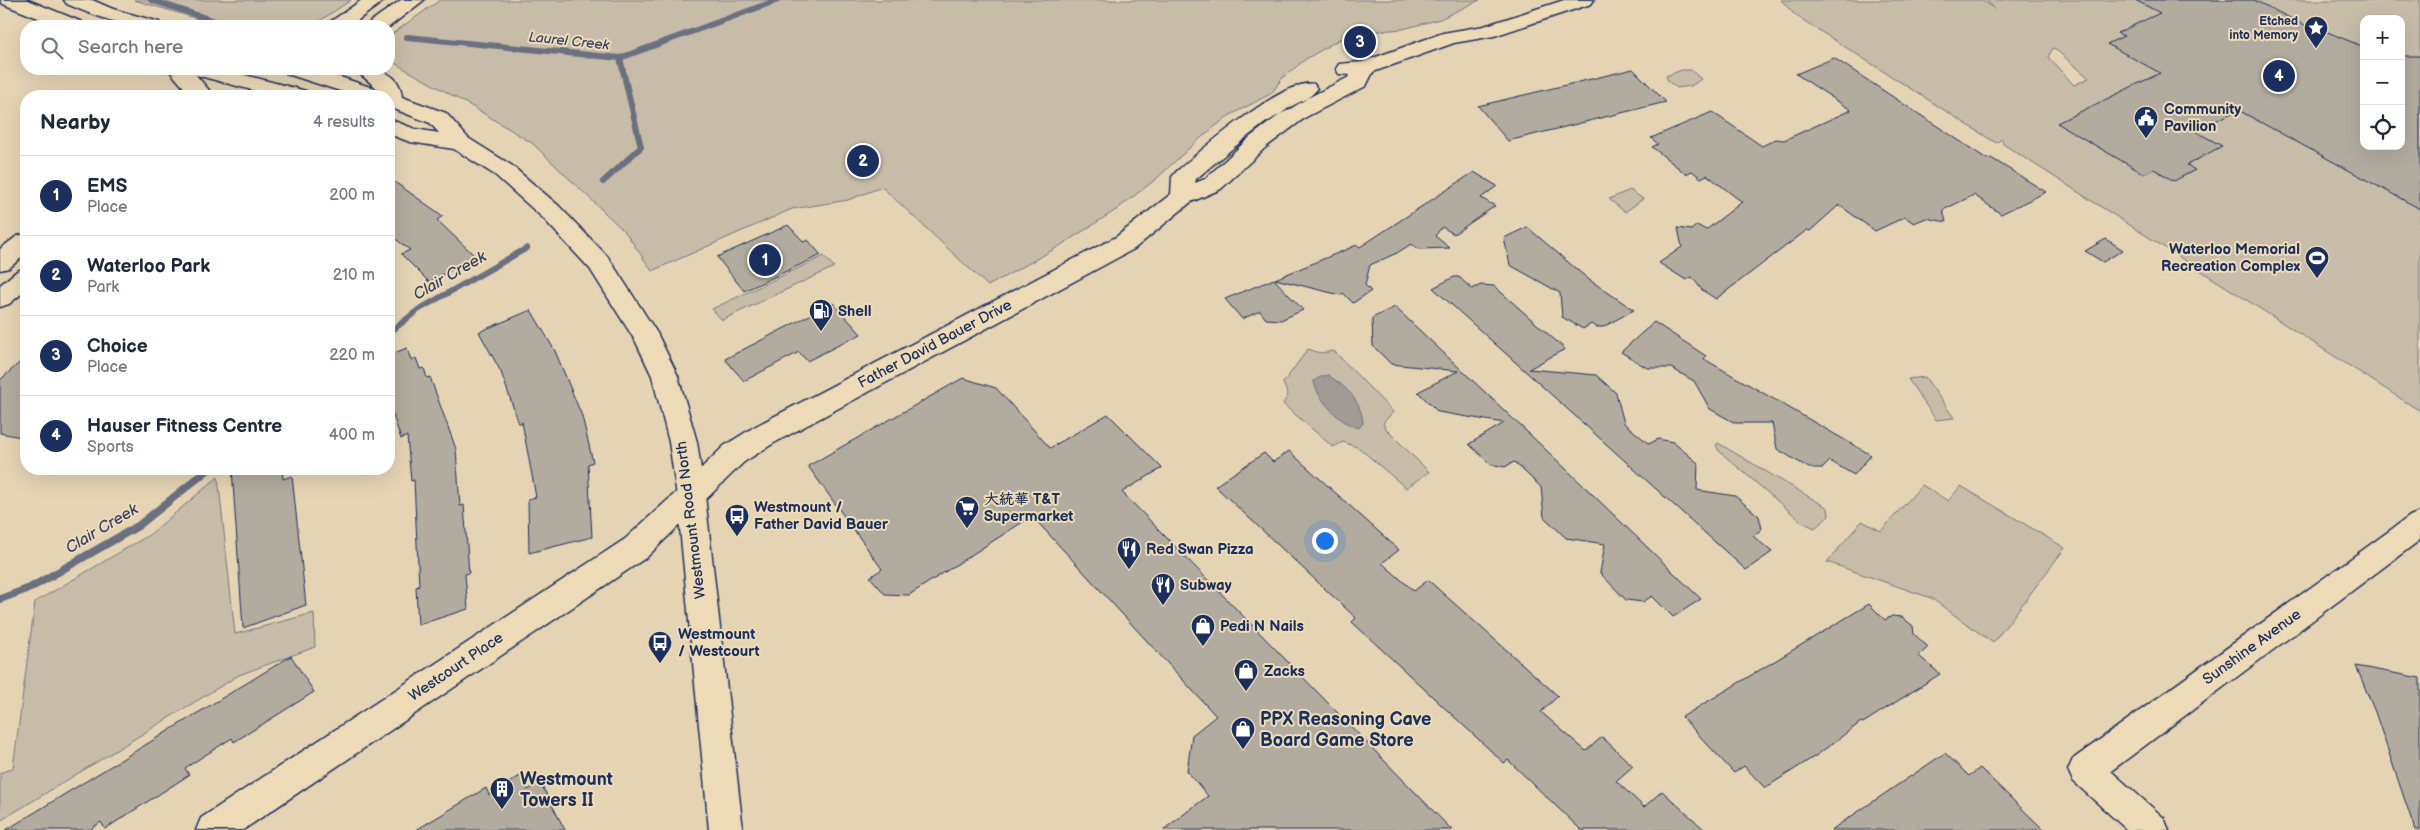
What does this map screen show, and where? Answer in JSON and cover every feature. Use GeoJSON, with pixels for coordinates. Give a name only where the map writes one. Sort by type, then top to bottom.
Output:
{"type":"FeatureCollection","features":[{"type":"Feature","properties":{"kind":"street"},"geometry":{"type":"LineString","coordinates":[[10,0],[60,20]]}},
{"type":"Feature","properties":{"kind":"street"},"geometry":{"type":"LineString","coordinates":[[74,0],[106,13],[131,20]]}},
{"type":"Feature","properties":{"kind":"street"},"geometry":{"type":"LineString","coordinates":[[346,20],[375,0]]}},
{"type":"Feature","properties":{"kind":"street"},"geometry":{"type":"LineString","coordinates":[[386,20],[414,0]]}},
{"type":"Feature","properties":{"kind":"street","name":"Father David Bauer Drive"},"geometry":{"type":"LineString","coordinates":[[1450,37],[1475,19],[1534,0]]}},
{"type":"Feature","properties":{"kind":"street","name":"Father David Bauer Drive"},"geometry":{"type":"LineString","coordinates":[[691,496],[734,454],[764,435],[1125,243],[1183,197],[1213,184],[1258,142],[1298,112],[1358,81],[1364,68],[1450,37],[1487,32],[1584,0]]}},
{"type":"Feature","properties":{"kind":"street"},"geometry":{"type":"LineString","coordinates":[[184,75],[198,90]]}},
{"type":"Feature","properties":{"kind":"street"},"geometry":{"type":"LineString","coordinates":[[222,75],[271,90]]}},
{"type":"Feature","properties":{"kind":"street"},"geometry":{"type":"LineString","coordinates":[[242,90],[266,75]]}},
{"type":"Feature","properties":{"kind":"street"},"geometry":{"type":"LineString","coordinates":[[289,90],[302,75]]}},
{"type":"Feature","properties":{"kind":"street","name":"Westmount Road North"},"geometry":{"type":"LineString","coordinates":[[320,75],[361,90]]}},
{"type":"Feature","properties":{"kind":"street"},"geometry":{"type":"LineString","coordinates":[[374,75],[390,86],[388,90]]}},
{"type":"Feature","properties":{"kind":"street","name":"Westmount Road North"},"geometry":{"type":"LineString","coordinates":[[395,103],[438,118],[460,143],[503,170],[551,212],[599,263],[627,304],[648,340],[665,376],[683,442],[691,496],[726,830]]}},
{"type":"Feature","properties":{"kind":"street","name":"Westmount Road North"},"geometry":{"type":"LineString","coordinates":[[395,129],[410,135],[460,143]]}},
{"type":"Feature","properties":{"kind":"street"},"geometry":{"type":"LineString","coordinates":[[0,262],[20,247]]}},
{"type":"Feature","properties":{"kind":"street"},"geometry":{"type":"LineString","coordinates":[[0,298],[20,282]]}},
{"type":"Feature","properties":{"kind":"street","name":"Westcourt Place"},"geometry":{"type":"LineString","coordinates":[[212,830],[636,548],[691,496]]}},
{"type":"Feature","properties":{"kind":"street","name":"Sunshine Avenue"},"geometry":{"type":"LineString","coordinates":[[2152,830],[2085,770],[2420,524]]}},
{"type":"Feature","properties":{"kind":"shaded area"},"geometry":{"type":"Polygon","coordinates":[[[134,0],[351,0],[321,20],[202,20],[134,0]]]}},
{"type":"Feature","properties":{"kind":"shaded area"},"geometry":{"type":"Polygon","coordinates":[[[440,0],[1480,0],[1440,19],[1403,29],[1367,32],[1338,40],[1306,59],[1282,78],[1272,93],[1227,117],[1197,141],[1156,179],[1116,210],[1058,247],[988,286],[882,187],[848,200],[792,209],[652,271],[626,233],[532,143],[395,63],[395,32],[440,0]]]}},
{"type":"Feature","properties":{"kind":"shaded area","name":"Waterloo Memorial Recreation Complex"},"geometry":{"type":"Polygon","coordinates":[[[1781,0],[1982,0],[1996,10],[1986,0],[2420,0],[2420,411],[2003,144],[2002,139],[1996,143],[1795,15],[1781,0]],[[2053,48],[2048,57],[2074,85],[2089,78],[2053,48]]]}},
{"type":"Feature","properties":{"kind":"shaded area"},"geometry":{"type":"Polygon","coordinates":[[[1682,70],[1691,70],[1701,79],[1691,86],[1677,88],[1668,81],[1666,76],[1682,70]]]}},
{"type":"Feature","properties":{"kind":"shaded area"},"geometry":{"type":"Polygon","coordinates":[[[1630,190],[1643,199],[1625,212],[1609,199],[1630,190]]]}},
{"type":"Feature","properties":{"kind":"shaded area"},"geometry":{"type":"Polygon","coordinates":[[[824,256],[834,267],[722,320],[712,309],[824,256]]]}},
{"type":"Feature","properties":{"kind":"shaded area"},"geometry":{"type":"Polygon","coordinates":[[[1308,349],[1320,353],[1334,351],[1393,412],[1383,423],[1386,429],[1429,472],[1406,488],[1359,448],[1343,442],[1333,447],[1283,404],[1288,395],[1283,383],[1308,349]]]}},
{"type":"Feature","properties":{"kind":"shaded area"},"geometry":{"type":"Polygon","coordinates":[[[1328,375],[1341,384],[1356,401],[1363,423],[1359,428],[1338,417],[1319,395],[1314,381],[1328,375]]]}},
{"type":"Feature","properties":{"kind":"shaded area"},"geometry":{"type":"Polygon","coordinates":[[[1925,377],[1954,418],[1936,420],[1908,379],[1925,377]]]}},
{"type":"Feature","properties":{"kind":"shaded area"},"geometry":{"type":"Polygon","coordinates":[[[1718,443],[1828,508],[1829,516],[1815,528],[1802,522],[1719,451],[1716,445],[1718,443]]]}},
{"type":"Feature","properties":{"kind":"shaded area"},"geometry":{"type":"Polygon","coordinates":[[[218,477],[235,634],[314,613],[315,647],[239,675],[0,821],[0,773],[13,768],[35,602],[149,535],[218,477]]]}},
{"type":"Feature","properties":{"kind":"shaded area"},"geometry":{"type":"Polygon","coordinates":[[[1922,485],[1948,501],[1961,486],[2065,548],[1993,643],[1931,598],[1827,562],[1862,521],[1881,531],[1922,485]]]}},
{"type":"Feature","properties":{"kind":"building"},"geometry":{"type":"Polygon","coordinates":[[[2135,0],[2254,0],[2302,24],[2320,29],[2360,45],[2360,150],[2405,150],[2405,56],[2420,56],[2420,209],[2238,110],[2195,131],[2222,146],[2187,165],[2195,170],[2174,181],[2154,169],[2144,174],[2057,123],[2160,73],[2107,44],[2124,36],[2117,33],[2160,13],[2135,0]]]}},
{"type":"Feature","properties":{"kind":"building"},"geometry":{"type":"Polygon","coordinates":[[[1834,58],[1987,159],[1991,158],[2046,192],[2001,214],[1974,195],[1943,210],[1946,222],[1926,218],[1914,223],[1905,217],[1875,231],[1839,205],[1810,231],[1807,230],[1716,299],[1702,290],[1692,277],[1686,280],[1659,263],[1682,247],[1678,228],[1691,230],[1697,225],[1706,230],[1742,202],[1707,175],[1701,178],[1692,171],[1686,174],[1652,147],[1658,144],[1651,138],[1712,112],[1762,146],[1776,139],[1784,140],[1851,110],[1796,74],[1834,58]]]}},
{"type":"Feature","properties":{"kind":"building"},"geometry":{"type":"Polygon","coordinates":[[[1633,69],[1666,102],[1508,141],[1478,106],[1633,69]]]}},
{"type":"Feature","properties":{"kind":"building"},"geometry":{"type":"Polygon","coordinates":[[[1474,172],[1497,186],[1481,198],[1495,206],[1454,234],[1442,227],[1435,236],[1450,248],[1419,249],[1411,244],[1397,253],[1370,265],[1365,285],[1371,291],[1353,303],[1343,293],[1340,295],[1275,279],[1357,245],[1360,247],[1474,172]]]}},
{"type":"Feature","properties":{"kind":"building"},"geometry":{"type":"Polygon","coordinates":[[[395,182],[443,216],[437,220],[476,257],[429,282],[401,254],[410,250],[395,239],[395,182]]]}},
{"type":"Feature","properties":{"kind":"building"},"geometry":{"type":"Polygon","coordinates":[[[788,225],[804,242],[808,240],[821,255],[744,291],[717,257],[788,225]]]}},
{"type":"Feature","properties":{"kind":"building"},"geometry":{"type":"Polygon","coordinates":[[[1527,227],[1588,279],[1634,310],[1603,327],[1596,327],[1591,324],[1583,329],[1562,317],[1560,293],[1510,265],[1504,238],[1527,227]]]}},
{"type":"Feature","properties":{"kind":"building"},"geometry":{"type":"Polygon","coordinates":[[[2106,239],[2123,250],[2103,262],[2085,251],[2106,239]]]}},
{"type":"Feature","properties":{"kind":"building"},"geometry":{"type":"Polygon","coordinates":[[[1454,277],[1459,277],[1472,289],[1481,285],[1494,286],[1565,349],[1529,369],[1596,375],[1616,393],[1624,423],[1649,444],[1658,439],[1673,442],[1698,463],[1697,490],[1735,496],[1759,516],[1762,529],[1753,536],[1772,552],[1746,570],[1433,288],[1454,277]]]}},
{"type":"Feature","properties":{"kind":"building"},"geometry":{"type":"Polygon","coordinates":[[[1274,279],[1303,310],[1281,320],[1266,319],[1260,311],[1242,319],[1225,299],[1274,279]]]}},
{"type":"Feature","properties":{"kind":"building"},"geometry":{"type":"Polygon","coordinates":[[[833,303],[861,334],[807,361],[799,352],[744,381],[725,359],[833,303]]]}},
{"type":"Feature","properties":{"kind":"building"},"geometry":{"type":"Polygon","coordinates":[[[1395,307],[1701,599],[1673,617],[1652,596],[1643,602],[1626,600],[1600,573],[1605,544],[1566,538],[1544,517],[1541,487],[1514,462],[1505,467],[1490,464],[1469,444],[1504,423],[1438,412],[1418,392],[1458,371],[1391,364],[1373,346],[1372,318],[1395,307]]]}},
{"type":"Feature","properties":{"kind":"building"},"geometry":{"type":"Polygon","coordinates":[[[531,310],[555,351],[582,416],[593,462],[588,464],[592,537],[529,553],[528,499],[536,497],[522,422],[519,424],[501,372],[479,332],[531,310]]]}},
{"type":"Feature","properties":{"kind":"building"},"geometry":{"type":"Polygon","coordinates":[[[1654,322],[1706,356],[1704,359],[1871,455],[1854,475],[1830,461],[1823,468],[1809,468],[1777,449],[1772,423],[1735,423],[1710,409],[1694,381],[1671,368],[1647,368],[1621,352],[1654,322]]]}},
{"type":"Feature","properties":{"kind":"building"},"geometry":{"type":"Polygon","coordinates":[[[407,348],[411,360],[416,358],[420,369],[424,368],[427,378],[430,377],[456,449],[460,506],[464,505],[469,573],[465,574],[468,609],[418,625],[416,587],[419,586],[414,480],[411,481],[407,436],[401,439],[395,421],[395,353],[407,348]]]}},
{"type":"Feature","properties":{"kind":"building"},"geometry":{"type":"Polygon","coordinates":[[[20,362],[20,437],[0,433],[0,380],[20,362]]]}},
{"type":"Feature","properties":{"kind":"building"},"geometry":{"type":"Polygon","coordinates":[[[963,378],[996,388],[1050,448],[1108,414],[1162,468],[1122,492],[1452,830],[1163,830],[1208,796],[1187,771],[1192,735],[1216,716],[1032,516],[909,595],[885,594],[870,577],[882,569],[808,466],[963,378]]]}},
{"type":"Feature","properties":{"kind":"building"},"geometry":{"type":"Polygon","coordinates":[[[1289,451],[1399,550],[1382,563],[1414,591],[1428,580],[1558,696],[1541,712],[1586,751],[1602,737],[1633,766],[1616,781],[1644,807],[1662,791],[1705,830],[1581,830],[1508,760],[1504,763],[1352,622],[1356,618],[1215,486],[1264,453],[1273,462],[1289,451]]]}},
{"type":"Feature","properties":{"kind":"building"},"geometry":{"type":"Polygon","coordinates":[[[232,475],[283,475],[283,479],[292,476],[306,605],[243,628],[232,475]]]}},
{"type":"Feature","properties":{"kind":"building"},"geometry":{"type":"Polygon","coordinates":[[[1869,604],[1885,620],[1892,616],[1902,617],[1913,626],[1914,634],[1928,647],[1919,656],[1940,674],[1863,723],[1861,722],[1817,755],[1765,788],[1744,766],[1734,773],[1682,717],[1869,604]]]}},
{"type":"Feature","properties":{"kind":"building"},"geometry":{"type":"Polygon","coordinates":[[[291,656],[314,692],[234,742],[232,738],[185,768],[189,775],[105,829],[101,822],[89,830],[6,830],[291,656]]]}},
{"type":"Feature","properties":{"kind":"building"},"geometry":{"type":"Polygon","coordinates":[[[2356,666],[2420,678],[2420,830],[2415,830],[2375,712],[2356,666]]]}},
{"type":"Feature","properties":{"kind":"building"},"geometry":{"type":"Polygon","coordinates":[[[1945,753],[1969,776],[1980,768],[2044,830],[1831,830],[1945,753]]]}},
{"type":"Feature","properties":{"kind":"building","name":"Westmount Towers II"},"geometry":{"type":"Polygon","coordinates":[[[520,776],[528,790],[540,782],[565,830],[416,830],[486,788],[489,795],[520,776]]]}},
{"type":"Feature","properties":{"kind":"waterway","name":"Laurel Creek"},"geometry":{"type":"LineString","coordinates":[[151,0],[212,20]]}},
{"type":"Feature","properties":{"kind":"waterway","name":"Laurel Creek"},"geometry":{"type":"LineString","coordinates":[[620,58],[778,0]]}},
{"type":"Feature","properties":{"kind":"waterway","name":"Laurel Creek"},"geometry":{"type":"LineString","coordinates":[[407,37],[620,58]]}},
{"type":"Feature","properties":{"kind":"waterway","name":"Clair Creek"},"geometry":{"type":"LineString","coordinates":[[603,182],[641,147],[620,58]]}},
{"type":"Feature","properties":{"kind":"waterway","name":"Clair Creek"},"geometry":{"type":"LineString","coordinates":[[395,328],[418,310],[527,248]]}},
{"type":"Feature","properties":{"kind":"waterway","name":"Clair Creek"},"geometry":{"type":"LineString","coordinates":[[0,599],[30,588],[138,526],[202,475]]}},
{"type":"Feature","properties":{"kind":"place","name":"Choice"},"geometry":{"type":"Point","coordinates":[1360,42]}},
{"type":"Feature","properties":{"kind":"place","name":"Etched into Memory"},"geometry":{"type":"Point","coordinates":[2316,49]}},
{"type":"Feature","properties":{"kind":"place","name":"Hauser Fitness Centre"},"geometry":{"type":"Point","coordinates":[2279,76]}},
{"type":"Feature","properties":{"kind":"place","name":"Community Pavilion"},"geometry":{"type":"Point","coordinates":[2146,139]}},
{"type":"Feature","properties":{"kind":"place","name":"Waterloo Park"},"geometry":{"type":"Point","coordinates":[863,161]}},
{"type":"Feature","properties":{"kind":"place","name":"EMS"},"geometry":{"type":"Point","coordinates":[765,260]}},
{"type":"Feature","properties":{"kind":"place","name":"Waterloo Memorial Recreation Complex"},"geometry":{"type":"Point","coordinates":[2317,279]}},
{"type":"Feature","properties":{"kind":"place","name":"Shell"},"geometry":{"type":"Point","coordinates":[821,332]}},
{"type":"Feature","properties":{"kind":"place","name":"大統華 T&T Supermarket"},"geometry":{"type":"Point","coordinates":[967,529]}},
{"type":"Feature","properties":{"kind":"place","name":"Westmount / Father David Bauer"},"geometry":{"type":"Point","coordinates":[737,537]}},
{"type":"Feature","properties":{"kind":"place","name":"Red Swan Pizza"},"geometry":{"type":"Point","coordinates":[1129,570]}},
{"type":"Feature","properties":{"kind":"place","name":"Subway"},"geometry":{"type":"Point","coordinates":[1163,606]}},
{"type":"Feature","properties":{"kind":"place","name":"Pedi N Nails"},"geometry":{"type":"Point","coordinates":[1203,647]}},
{"type":"Feature","properties":{"kind":"place","name":"Westmount / Westcourt"},"geometry":{"type":"Point","coordinates":[660,664]}},
{"type":"Feature","properties":{"kind":"place","name":"Zacks"},"geometry":{"type":"Point","coordinates":[1246,692]}},
{"type":"Feature","properties":{"kind":"place","name":"PPX Reasoning Cave Board Game Store"},"geometry":{"type":"Point","coordinates":[1243,750]}},
{"type":"Feature","properties":{"kind":"place","name":"Westmount Towers II"},"geometry":{"type":"Point","coordinates":[502,810]}}]}
